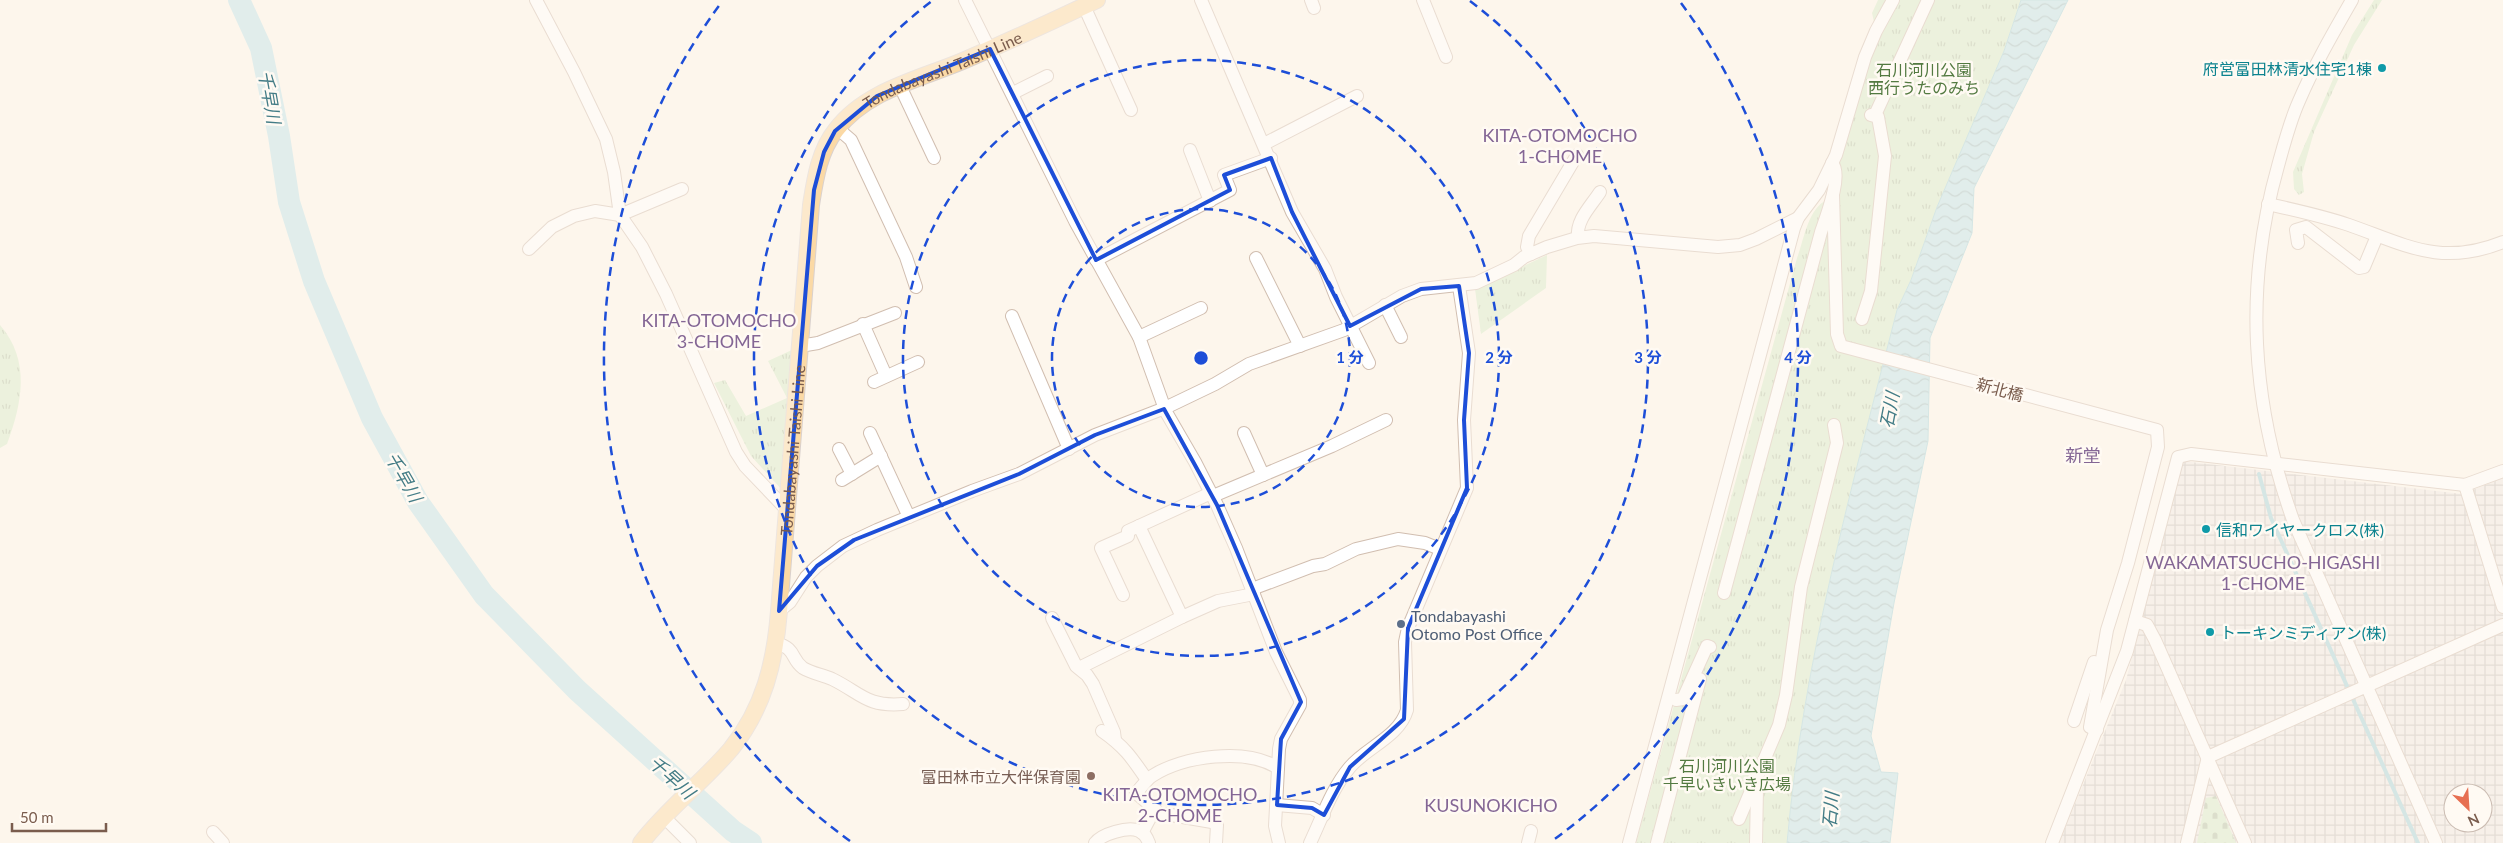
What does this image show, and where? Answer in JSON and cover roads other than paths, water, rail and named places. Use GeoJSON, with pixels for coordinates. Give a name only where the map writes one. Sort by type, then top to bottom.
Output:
{"type":"FeatureCollection","features":[{"type":"Feature","properties":{"kind":"main road","name":"Tondabayashi Taishi Line"},"geometry":{"type":"LineString","coordinates":[[641,843],[665,814],[730,749],[754,716],[768,681],[776,643],[779,611],[814,190],[824,152],[837,128],[867,102],[1090,3]]}},
{"type":"Feature","properties":{"kind":"street"},"geometry":{"type":"LineString","coordinates":[[536,0],[577,77],[606,139],[614,172],[620,215],[639,242],[666,294],[703,382],[740,460],[787,510]]}},
{"type":"Feature","properties":{"kind":"street"},"geometry":{"type":"LineString","coordinates":[[965,0],[1096,260],[1139,336],[1165,408],[1212,495],[1276,652],[1300,700],[1300,705],[1281,739],[1275,826],[1279,843]]}},
{"type":"Feature","properties":{"kind":"street"},"geometry":{"type":"LineString","coordinates":[[1201,0],[1271,158],[1292,212],[1325,269],[1336,297],[1369,363]]}},
{"type":"Feature","properties":{"kind":"street"},"geometry":{"type":"LineString","coordinates":[[1423,0],[1446,56]]}},
{"type":"Feature","properties":{"kind":"street"},"geometry":{"type":"LineString","coordinates":[[1629,843],[1798,218],[1819,190],[1832,163],[1865,57],[1893,0]]}},
{"type":"Feature","properties":{"kind":"street"},"geometry":{"type":"LineString","coordinates":[[1862,319],[1872,291],[1885,156],[1878,116],[1873,115],[1928,0]]}},
{"type":"Feature","properties":{"kind":"street"},"geometry":{"type":"LineString","coordinates":[[2352,0],[2298,102],[2284,141],[2268,204],[2260,246],[2256,322],[2258,367],[2265,419],[2275,463],[2293,520],[2436,843]]}},
{"type":"Feature","properties":{"kind":"street"},"geometry":{"type":"LineString","coordinates":[[1090,3],[1131,110]]}},
{"type":"Feature","properties":{"kind":"street"},"geometry":{"type":"LineString","coordinates":[[1013,93],[1047,76]]}},
{"type":"Feature","properties":{"kind":"street"},"geometry":{"type":"LineString","coordinates":[[900,86],[934,158]]}},
{"type":"Feature","properties":{"kind":"street"},"geometry":{"type":"LineString","coordinates":[[1264,144],[1357,96]]}},
{"type":"Feature","properties":{"kind":"street"},"geometry":{"type":"LineString","coordinates":[[837,128],[851,140],[906,257],[916,287]]}},
{"type":"Feature","properties":{"kind":"street"},"geometry":{"type":"LineString","coordinates":[[1190,150],[1210,200]]}},
{"type":"Feature","properties":{"kind":"street"},"geometry":{"type":"LineString","coordinates":[[1531,254],[1527,247],[1529,236],[1577,155]]}},
{"type":"Feature","properties":{"kind":"street"},"geometry":{"type":"LineString","coordinates":[[1096,260],[1230,190],[1224,176],[1271,158]]}},
{"type":"Feature","properties":{"kind":"street"},"geometry":{"type":"LineString","coordinates":[[1724,592],[1818,241],[1833,196],[1836,174],[1832,163]]}},
{"type":"Feature","properties":{"kind":"street"},"geometry":{"type":"LineString","coordinates":[[528,249],[552,227],[574,216],[595,211],[620,215],[682,189]]}},
{"type":"Feature","properties":{"kind":"street"},"geometry":{"type":"LineString","coordinates":[[1578,238],[1577,230],[1581,221],[1600,192]]}},
{"type":"Feature","properties":{"kind":"street","name":"新北橋"},"geometry":{"type":"LineString","coordinates":[[1833,196],[1837,334],[1841,346],[1850,350],[2157,430],[2158,447],[2101,656]]}},
{"type":"Feature","properties":{"kind":"street"},"geometry":{"type":"LineString","coordinates":[[2268,204],[2322,217],[2410,249],[2434,253],[2468,251],[2503,242]]}},
{"type":"Feature","properties":{"kind":"street"},"geometry":{"type":"LineString","coordinates":[[779,611],[790,602],[806,577],[843,546],[909,517],[1019,474],[1095,435],[1165,408],[1215,384],[1248,364],[1350,326],[1385,305],[1421,288],[1459,286],[1487,278],[1546,247],[1578,238],[1594,236],[1718,247],[1740,244],[1756,239],[1798,218]]}},
{"type":"Feature","properties":{"kind":"street"},"geometry":{"type":"LineString","coordinates":[[2298,243],[2296,230],[2306,227],[2359,268],[2364,267],[2377,236]]}},
{"type":"Feature","properties":{"kind":"street"},"geometry":{"type":"LineString","coordinates":[[1256,258],[1300,346]]}},
{"type":"Feature","properties":{"kind":"street"},"geometry":{"type":"LineString","coordinates":[[1310,843],[1341,780],[1350,767],[1395,730],[1404,719],[1407,710],[1406,642],[1408,628],[1467,488],[1464,420],[1469,353],[1459,286]]}},
{"type":"Feature","properties":{"kind":"street"},"geometry":{"type":"LineString","coordinates":[[1385,305],[1401,338]]}},
{"type":"Feature","properties":{"kind":"street"},"geometry":{"type":"LineString","coordinates":[[1139,336],[1201,308]]}},
{"type":"Feature","properties":{"kind":"street"},"geometry":{"type":"LineString","coordinates":[[800,346],[818,343],[894,313]]}},
{"type":"Feature","properties":{"kind":"street"},"geometry":{"type":"LineString","coordinates":[[1012,316],[1069,449]]}},
{"type":"Feature","properties":{"kind":"street"},"geometry":{"type":"LineString","coordinates":[[863,324],[880,379],[918,362]]}},
{"type":"Feature","properties":{"kind":"street"},"geometry":{"type":"LineString","coordinates":[[1123,595],[1101,548],[1128,536],[1128,532],[1139,526],[1263,475],[1386,420]]}},
{"type":"Feature","properties":{"kind":"street"},"geometry":{"type":"LineString","coordinates":[[1739,819],[1758,780],[1779,726],[1786,695],[1801,587],[1837,443],[1834,425]]}},
{"type":"Feature","properties":{"kind":"street"},"geometry":{"type":"LineString","coordinates":[[1244,432],[1263,475]]}},
{"type":"Feature","properties":{"kind":"street"},"geometry":{"type":"LineString","coordinates":[[870,434],[909,517]]}},
{"type":"Feature","properties":{"kind":"street"},"geometry":{"type":"LineString","coordinates":[[839,450],[847,477],[881,456]]}},
{"type":"Feature","properties":{"kind":"street"},"geometry":{"type":"LineString","coordinates":[[2052,843],[2127,651],[2178,457],[2191,454],[2465,485],[2503,471]]}},
{"type":"Feature","properties":{"kind":"street"},"geometry":{"type":"LineString","coordinates":[[2465,485],[2503,607]]}},
{"type":"Feature","properties":{"kind":"street"},"geometry":{"type":"LineString","coordinates":[[1139,526],[1182,617]]}},
{"type":"Feature","properties":{"kind":"street"},"geometry":{"type":"LineString","coordinates":[[1079,668],[1218,601],[1253,592],[1313,566],[1325,564],[1356,549],[1398,539],[1425,543],[1440,549]]}},
{"type":"Feature","properties":{"kind":"street"},"geometry":{"type":"LineString","coordinates":[[1052,618],[1079,668],[1094,684],[1114,732],[1114,740]]}},
{"type":"Feature","properties":{"kind":"street"},"geometry":{"type":"LineString","coordinates":[[2134,622],[2146,625],[2155,640],[2246,843]]}},
{"type":"Feature","properties":{"kind":"street"},"geometry":{"type":"LineString","coordinates":[[2208,758],[2503,626]]}},
{"type":"Feature","properties":{"kind":"street"},"geometry":{"type":"LineString","coordinates":[[776,643],[788,647],[804,668],[831,678],[863,698],[887,705],[902,704]]}},
{"type":"Feature","properties":{"kind":"street"},"geometry":{"type":"LineString","coordinates":[[1676,700],[1684,699],[1706,646],[1710,647]]}},
{"type":"Feature","properties":{"kind":"street"},"geometry":{"type":"LineString","coordinates":[[2074,721],[2095,660],[2101,656]]}},
{"type":"Feature","properties":{"kind":"street"},"geometry":{"type":"LineString","coordinates":[[2097,730],[2090,727],[2101,656]]}},
{"type":"Feature","properties":{"kind":"street"},"geometry":{"type":"LineString","coordinates":[[1657,843],[1700,679]]}},
{"type":"Feature","properties":{"kind":"street"},"geometry":{"type":"LineString","coordinates":[[1102,731],[1137,762],[1147,780]]}},
{"type":"Feature","properties":{"kind":"street"},"geometry":{"type":"LineString","coordinates":[[1158,815],[1157,811],[1136,794],[1147,780],[1165,769],[1205,756],[1222,755],[1269,762],[1278,768]]}},
{"type":"Feature","properties":{"kind":"street"},"geometry":{"type":"LineString","coordinates":[[2186,843],[2208,758]]}},
{"type":"Feature","properties":{"kind":"street"},"geometry":{"type":"LineString","coordinates":[[1756,843],[1758,780]]}},
{"type":"Feature","properties":{"kind":"street"},"geometry":{"type":"LineString","coordinates":[[1277,805],[1312,808],[1324,815]]}},
{"type":"Feature","properties":{"kind":"street"},"geometry":{"type":"LineString","coordinates":[[665,814],[690,843]]}},
{"type":"Feature","properties":{"kind":"street"},"geometry":{"type":"LineString","coordinates":[[1094,843],[1100,836],[1131,830],[1146,838],[1151,816],[1165,814],[1212,822],[1217,825],[1216,843]]}},
{"type":"Feature","properties":{"kind":"street"},"geometry":{"type":"LineString","coordinates":[[214,832],[224,843]]}},
{"type":"Feature","properties":{"kind":"water","name":"石川"},"geometry":{"type":"Polygon","coordinates":[[[2021,0],[2068,0],[1974,188],[1972,233],[1930,338],[1928,441],[1894,603],[1871,736],[1881,772],[1898,773],[1890,843],[1787,843],[1794,775],[1817,641],[1847,508],[1897,310],[1911,280],[1937,207],[2004,51],[2021,0]]]}},
{"type":"Feature","properties":{"kind":"waterway","name":"千早川"},"geometry":{"type":"LineString","coordinates":[[239,0],[261,48],[279,136],[289,202],[314,281],[372,418],[418,502],[484,595],[577,690],[733,831],[751,843]]}},
{"type":"Feature","properties":{"kind":"waterway"},"geometry":{"type":"LineString","coordinates":[[2259,474],[2271,518],[2418,843]]}},
{"type":"Feature","properties":{"kind":"place","name":"府営富田林清水住宅1棟"},"geometry":{"type":"Point","coordinates":[2382,68]}},
{"type":"Feature","properties":{"kind":"place","name":"信和ワイヤークロス(株)"},"geometry":{"type":"Point","coordinates":[2206,529]}},
{"type":"Feature","properties":{"kind":"place","name":"Tondabayashi Otomo Post Office"},"geometry":{"type":"Point","coordinates":[1401,624]}},
{"type":"Feature","properties":{"kind":"place","name":"トーキンミディアン(株)"},"geometry":{"type":"Point","coordinates":[2210,632]}},
{"type":"Feature","properties":{"kind":"place","name":"富田林市立大伴保育園"},"geometry":{"type":"Point","coordinates":[1091,776]}},
{"type":"Feature","properties":{"kind":"district","name":"KITA-OTOMOCHO 1-CHOME"},"geometry":{"type":"Point","coordinates":[1560,145]}},
{"type":"Feature","properties":{"kind":"district","name":"KITA-OTOMOCHO 3-CHOME"},"geometry":{"type":"Point","coordinates":[719,330]}},
{"type":"Feature","properties":{"kind":"district","name":"新堂"},"geometry":{"type":"Point","coordinates":[2083,455]}},
{"type":"Feature","properties":{"kind":"district","name":"WAKAMATSUCHO-HIGASHI 1-CHOME"},"geometry":{"type":"Point","coordinates":[2263,572]}},
{"type":"Feature","properties":{"kind":"district","name":"KITA-OTOMOCHO 2-CHOME"},"geometry":{"type":"Point","coordinates":[1180,804]}},
{"type":"Feature","properties":{"kind":"district","name":"KUSUNOKICHO"},"geometry":{"type":"Point","coordinates":[1491,805]}},
{"type":"Feature","properties":{"kind":"park label","name":"石川河川公園 西行うたのみち"},"geometry":{"type":"Point","coordinates":[1924,78]}},
{"type":"Feature","properties":{"kind":"park label","name":"石川河川公園 千早いきいき広場"},"geometry":{"type":"Point","coordinates":[1727,774]}}]}
